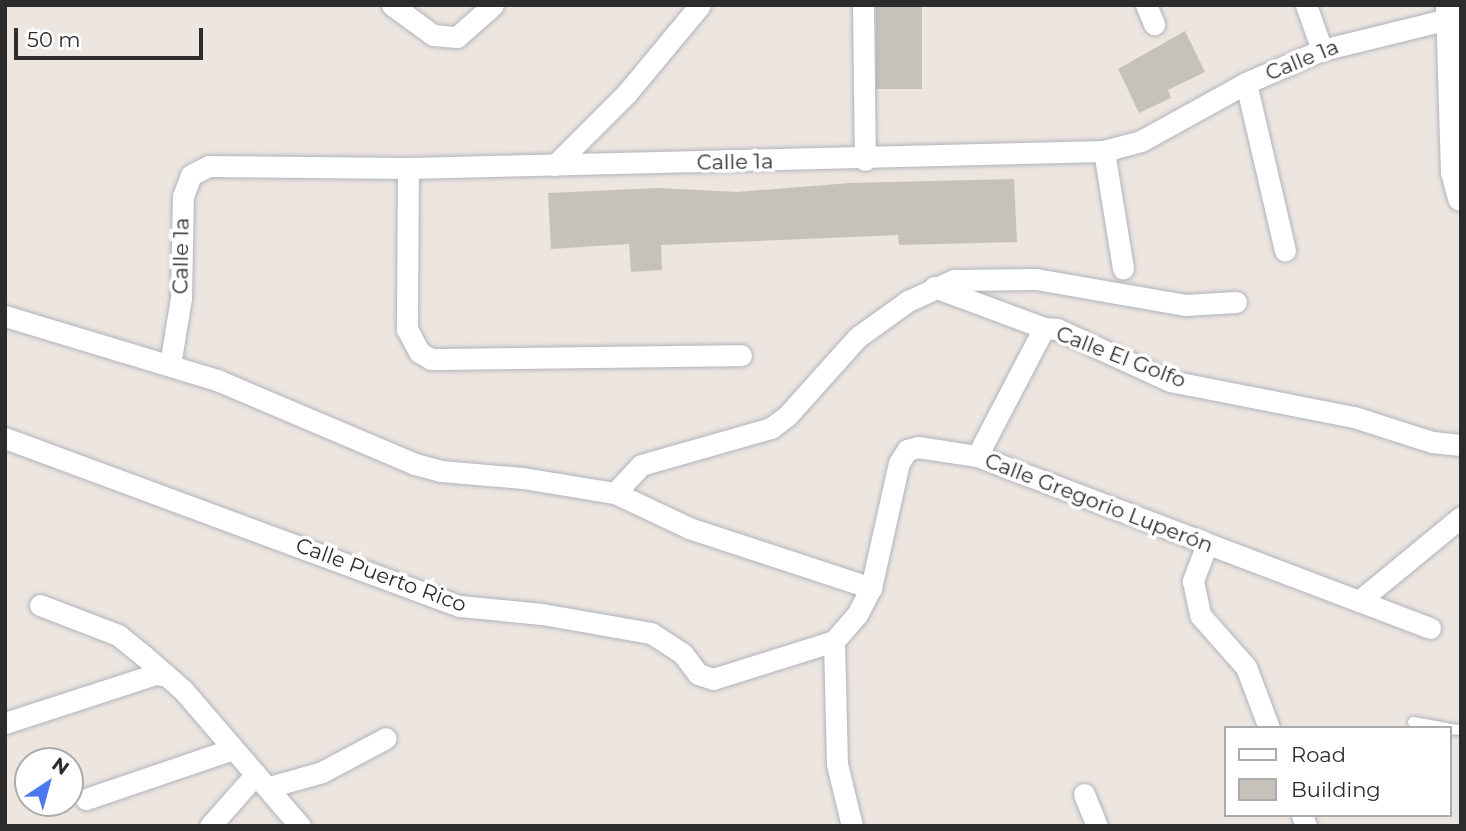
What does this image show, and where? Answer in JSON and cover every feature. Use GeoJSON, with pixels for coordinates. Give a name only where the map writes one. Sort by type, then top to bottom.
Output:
{"type":"FeatureCollection","features":[{"type":"Feature","properties":{"kind":"street"},"geometry":{"type":"LineString","coordinates":[[392,5],[433,35],[457,37],[493,5]]}},
{"type":"Feature","properties":{"kind":"street"},"geometry":{"type":"LineString","coordinates":[[555,166],[627,93],[700,5]]}},
{"type":"Feature","properties":{"kind":"street"},"geometry":{"type":"LineString","coordinates":[[863,5],[865,160]]}},
{"type":"Feature","properties":{"kind":"street"},"geometry":{"type":"LineString","coordinates":[[1306,5],[1322,50]]}},
{"type":"Feature","properties":{"kind":"street"},"geometry":{"type":"LineString","coordinates":[[1448,12],[1454,172],[1461,198]]}},
{"type":"Feature","properties":{"kind":"street","name":"Calle 1a"},"geometry":{"type":"LineString","coordinates":[[170,365],[181,298],[181,212],[191,175],[223,164],[408,168],[555,166],[865,160],[1104,151],[1140,141],[1246,83],[1322,50],[1448,12]]}},
{"type":"Feature","properties":{"kind":"street"},"geometry":{"type":"LineString","coordinates":[[1246,83],[1284,251]]}},
{"type":"Feature","properties":{"kind":"street"},"geometry":{"type":"LineString","coordinates":[[1104,151],[1123,268]]}},
{"type":"Feature","properties":{"kind":"street"},"geometry":{"type":"LineString","coordinates":[[408,168],[407,329],[419,352],[431,359],[741,355]]}},
{"type":"Feature","properties":{"kind":"street"},"geometry":{"type":"LineString","coordinates":[[615,493],[641,465],[771,428],[787,416],[858,337],[934,287],[980,277],[1036,279],[1185,305],[1237,302]]}},
{"type":"Feature","properties":{"kind":"street"},"geometry":{"type":"LineString","coordinates":[[934,287],[1044,328]]}},
{"type":"Feature","properties":{"kind":"street"},"geometry":{"type":"LineString","coordinates":[[5,316],[217,380],[415,464],[442,471],[523,478],[615,493],[689,528],[871,588]]}},
{"type":"Feature","properties":{"kind":"street","name":"Calle El Golfo"},"geometry":{"type":"LineString","coordinates":[[976,456],[1044,328],[1057,330],[1170,381],[1354,417],[1432,442],[1461,445]]}},
{"type":"Feature","properties":{"kind":"street","name":"Calle Puerto Rico"},"geometry":{"type":"LineString","coordinates":[[5,438],[460,606],[542,614],[651,633],[683,654],[698,674],[713,679],[834,641]]}},
{"type":"Feature","properties":{"kind":"street","name":"Calle Gregorio Luperón"},"geometry":{"type":"LineString","coordinates":[[834,641],[858,615],[871,588],[899,463],[907,450],[918,447],[976,456],[1430,628]]}},
{"type":"Feature","properties":{"kind":"street"},"geometry":{"type":"LineString","coordinates":[[1359,601],[1461,517]]}},
{"type":"Feature","properties":{"kind":"street"},"geometry":{"type":"LineString","coordinates":[[1207,544],[1193,581],[1199,615],[1246,667],[1268,726]]}},
{"type":"Feature","properties":{"kind":"street"},"geometry":{"type":"LineString","coordinates":[[40,605],[118,635],[167,676],[214,725],[230,750],[262,781],[300,826]]}},
{"type":"Feature","properties":{"kind":"street"},"geometry":{"type":"LineString","coordinates":[[834,641],[837,764],[852,826]]}},
{"type":"Feature","properties":{"kind":"street"},"geometry":{"type":"LineString","coordinates":[[5,723],[156,674],[167,676]]}},
{"type":"Feature","properties":{"kind":"street"},"geometry":{"type":"LineString","coordinates":[[210,826],[262,781],[323,772],[386,738]]}},
{"type":"Feature","properties":{"kind":"street"},"geometry":{"type":"LineString","coordinates":[[86,799],[230,750]]}},
{"type":"Feature","properties":{"kind":"street"},"geometry":{"type":"LineString","coordinates":[[1084,794],[1097,826]]}},
{"type":"Feature","properties":{"kind":"lane"},"geometry":{"type":"LineString","coordinates":[[1413,722],[1436,726]]}},
{"type":"Feature","properties":{"kind":"building"},"geometry":{"type":"Polygon","coordinates":[[[876,5],[922,5],[922,89],[876,89],[876,5]]]}},
{"type":"Feature","properties":{"kind":"building"},"geometry":{"type":"Polygon","coordinates":[[[1185,31],[1205,72],[1168,90],[1171,98],[1139,113],[1118,69],[1185,31]]]}},
{"type":"Feature","properties":{"kind":"building"},"geometry":{"type":"Polygon","coordinates":[[[1014,179],[1017,242],[899,245],[898,235],[661,245],[662,270],[631,272],[629,244],[551,249],[548,193],[657,188],[737,192],[850,183],[1014,179]]]}}]}
